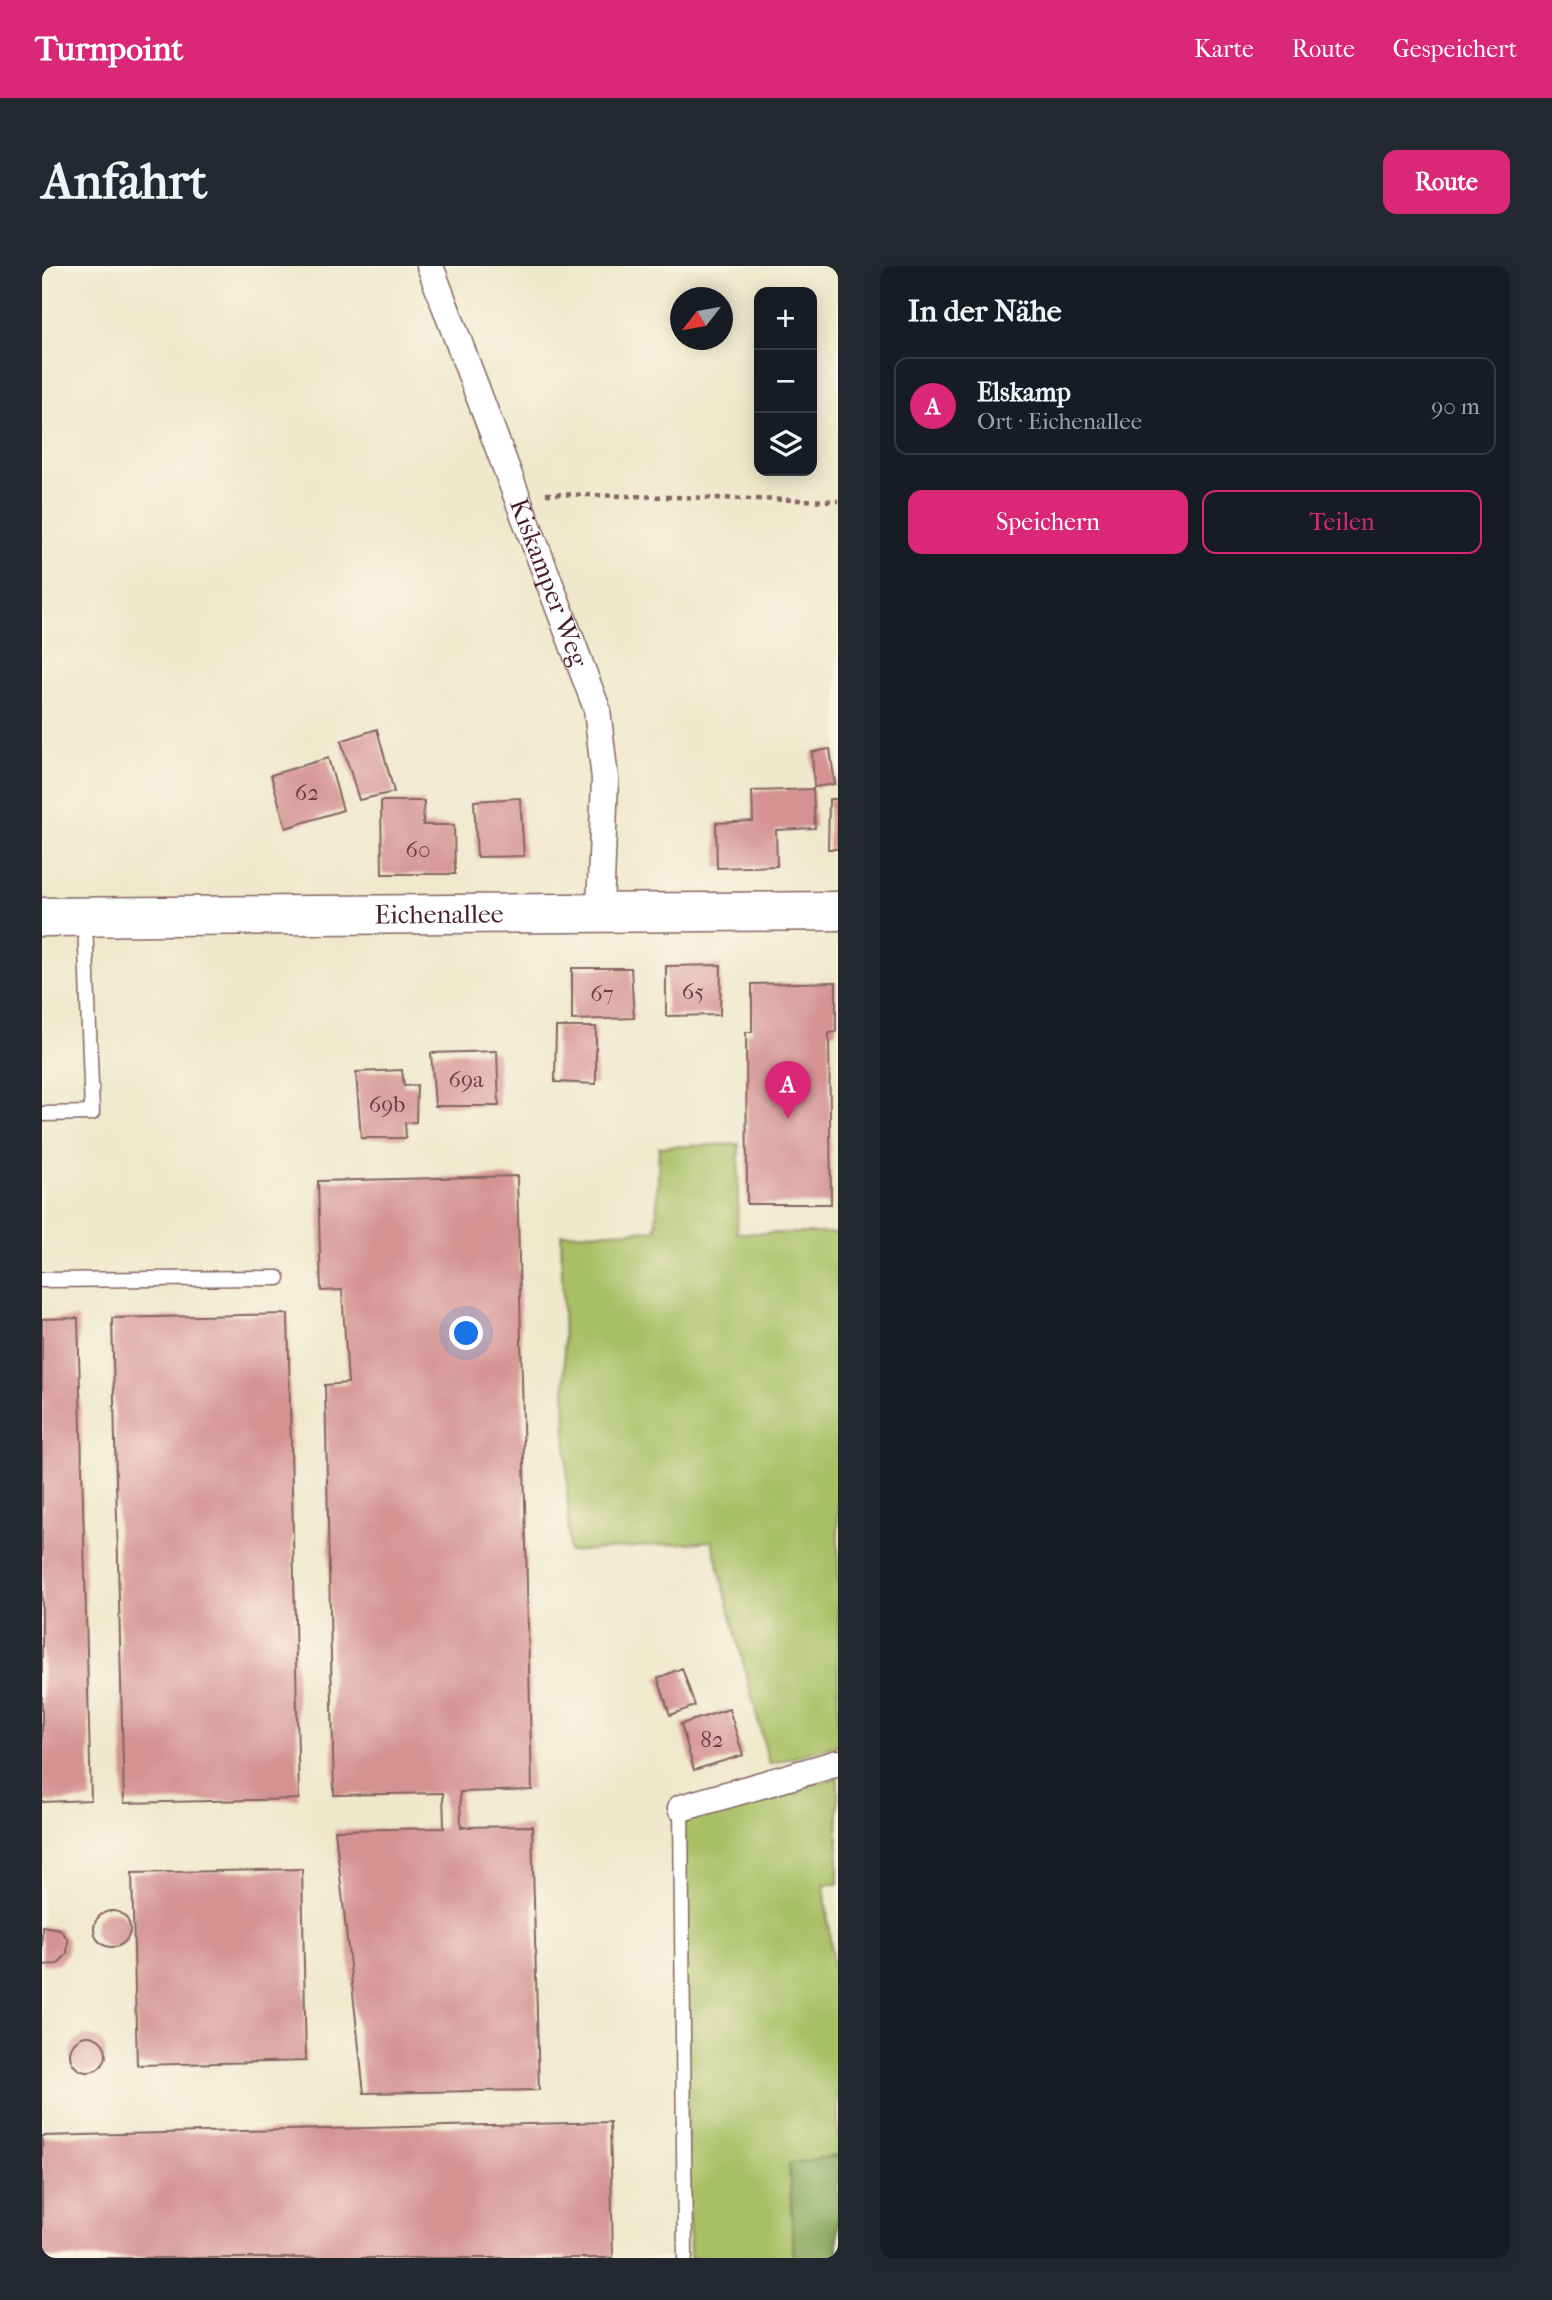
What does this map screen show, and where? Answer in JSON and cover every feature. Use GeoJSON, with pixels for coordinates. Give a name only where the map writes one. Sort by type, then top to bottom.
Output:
{"type":"FeatureCollection","features":[{"type":"Feature","properties":{"kind":"street","name":"Kiskamper Weg"},"geometry":{"type":"LineString","coordinates":[[430,266],[597,709],[605,779],[600,910]]}},
{"type":"Feature","properties":{"kind":"street","name":"Eichenallee"},"geometry":{"type":"LineString","coordinates":[[42,917],[600,910],[838,911]]}},
{"type":"Feature","properties":{"kind":"street"},"geometry":{"type":"LineString","coordinates":[[681,1808],[838,1763]]}},
{"type":"Feature","properties":{"kind":"lane"},"geometry":{"type":"LineString","coordinates":[[42,1114],[92,1112],[85,916]]}},
{"type":"Feature","properties":{"kind":"lane"},"geometry":{"type":"LineString","coordinates":[[42,1280],[278,1278]]}},
{"type":"Feature","properties":{"kind":"lane"},"geometry":{"type":"LineString","coordinates":[[681,1808],[685,2258]]}},
{"type":"Feature","properties":{"kind":"path"},"geometry":{"type":"LineString","coordinates":[[517,494],[838,501]]}},
{"type":"Feature","properties":{"kind":"green space"},"geometry":{"type":"Polygon","coordinates":[[[739,1144],[737,1233],[838,1233],[838,1745],[769,1764],[712,1541],[569,1552],[561,1234],[656,1230],[659,1147],[739,1144]]]}},
{"type":"Feature","properties":{"kind":"green space"},"geometry":{"type":"Polygon","coordinates":[[[838,1778],[838,1884],[824,1884],[838,2013],[838,2155],[789,2164],[794,2258],[690,2258],[680,1815],[838,1778]]]}},
{"type":"Feature","properties":{"kind":"green space"},"geometry":{"type":"Polygon","coordinates":[[[838,2156],[838,2258],[794,2258],[789,2163],[838,2156]]]}},
{"type":"Feature","properties":{"kind":"building"},"geometry":{"type":"Polygon","coordinates":[[[377,729],[394,792],[359,800],[341,741],[377,729]]]}},
{"type":"Feature","properties":{"kind":"building"},"geometry":{"type":"Polygon","coordinates":[[[830,749],[835,784],[814,787],[812,752],[830,749]]]}},
{"type":"Feature","properties":{"kind":"building"},"geometry":{"type":"Polygon","coordinates":[[[328,758],[343,810],[286,828],[271,775],[328,758]]]}},
{"type":"Feature","properties":{"kind":"building"},"geometry":{"type":"Polygon","coordinates":[[[813,789],[815,828],[776,830],[777,866],[717,868],[716,823],[753,821],[752,791],[813,789]]]}},
{"type":"Feature","properties":{"kind":"building"},"geometry":{"type":"Polygon","coordinates":[[[520,798],[524,856],[477,857],[474,801],[520,798]]]}},
{"type":"Feature","properties":{"kind":"building"},"geometry":{"type":"Polygon","coordinates":[[[829,799],[838,799],[838,849],[828,849],[829,799]]]}},
{"type":"Feature","properties":{"kind":"building"},"geometry":{"type":"Polygon","coordinates":[[[381,801],[424,801],[423,825],[454,825],[455,874],[382,874],[381,801]]]}},
{"type":"Feature","properties":{"kind":"building"},"geometry":{"type":"Polygon","coordinates":[[[721,965],[720,1015],[666,1016],[666,966],[721,965]]]}},
{"type":"Feature","properties":{"kind":"building"},"geometry":{"type":"Polygon","coordinates":[[[572,968],[631,968],[634,1018],[572,1020],[572,968]]]}},
{"type":"Feature","properties":{"kind":"building"},"geometry":{"type":"Polygon","coordinates":[[[836,982],[836,1032],[829,1033],[831,1204],[747,1204],[746,1032],[752,1032],[752,984],[836,982]]]}},
{"type":"Feature","properties":{"kind":"building"},"geometry":{"type":"Polygon","coordinates":[[[556,1027],[596,1027],[596,1084],[555,1082],[556,1027]]]}},
{"type":"Feature","properties":{"kind":"building"},"geometry":{"type":"Polygon","coordinates":[[[497,1051],[499,1106],[435,1106],[431,1053],[497,1051]]]}},
{"type":"Feature","properties":{"kind":"building"},"geometry":{"type":"Polygon","coordinates":[[[402,1070],[404,1086],[417,1085],[416,1122],[405,1123],[406,1138],[361,1138],[356,1072],[402,1070]]]}},
{"type":"Feature","properties":{"kind":"building"},"geometry":{"type":"Polygon","coordinates":[[[517,1176],[532,1790],[460,1792],[461,1827],[532,1826],[539,2090],[364,2093],[335,1830],[444,1828],[443,1793],[334,1795],[325,1385],[348,1383],[342,1290],[321,1291],[318,1181],[517,1176]]]}},
{"type":"Feature","properties":{"kind":"building"},"geometry":{"type":"Polygon","coordinates":[[[288,1314],[299,1799],[124,1803],[112,1318],[288,1314]]]}},
{"type":"Feature","properties":{"kind":"building"},"geometry":{"type":"Polygon","coordinates":[[[78,1318],[91,1800],[42,1802],[42,1319],[78,1318]]]}},
{"type":"Feature","properties":{"kind":"building"},"geometry":{"type":"Polygon","coordinates":[[[682,1668],[695,1706],[670,1715],[658,1678],[682,1668]]]}},
{"type":"Feature","properties":{"kind":"building"},"geometry":{"type":"Polygon","coordinates":[[[729,1709],[743,1755],[694,1770],[681,1724],[729,1709]]]}},
{"type":"Feature","properties":{"kind":"building"},"geometry":{"type":"Polygon","coordinates":[[[302,1869],[306,2061],[137,2065],[132,1873],[302,1869]]]}},
{"type":"Feature","properties":{"kind":"building"},"geometry":{"type":"Polygon","coordinates":[[[112,1911],[125,1916],[130,1929],[125,1942],[112,1947],[99,1942],[94,1929],[99,1916],[112,1911]]]}},
{"type":"Feature","properties":{"kind":"building"},"geometry":{"type":"Polygon","coordinates":[[[42,1926],[60,1929],[68,1940],[67,1954],[58,1964],[42,1965],[42,1926]]]}},
{"type":"Feature","properties":{"kind":"building"},"geometry":{"type":"Polygon","coordinates":[[[88,2036],[101,2041],[106,2054],[101,2067],[88,2072],[75,2067],[70,2054],[75,2041],[88,2036]]]}},
{"type":"Feature","properties":{"kind":"building"},"geometry":{"type":"Polygon","coordinates":[[[610,2122],[613,2258],[42,2258],[42,2136],[610,2122]]]}},
{"type":"Feature","properties":{"kind":"place","name":"Elskamp"},"geometry":{"type":"Point","coordinates":[788,1119]}}]}
